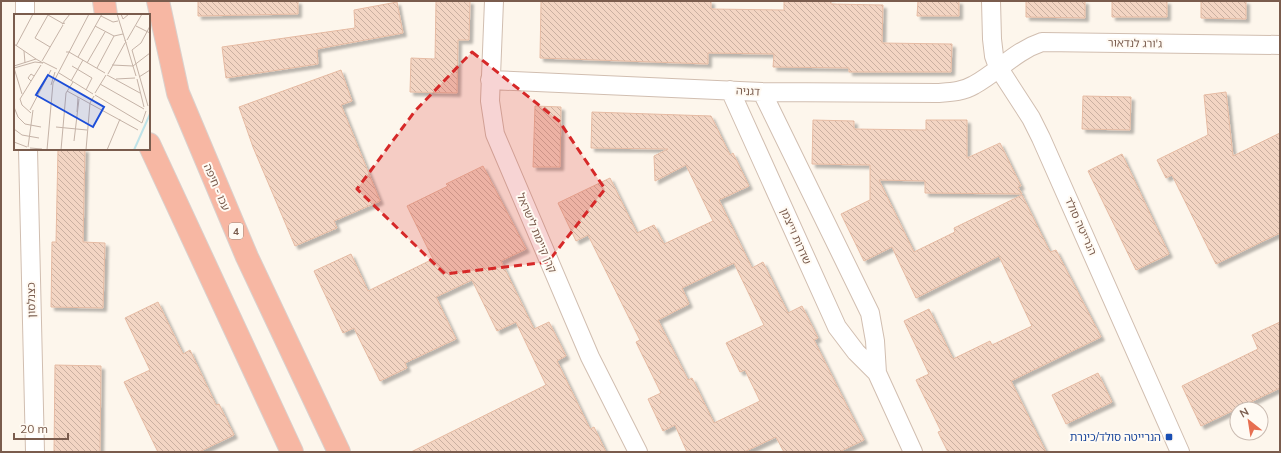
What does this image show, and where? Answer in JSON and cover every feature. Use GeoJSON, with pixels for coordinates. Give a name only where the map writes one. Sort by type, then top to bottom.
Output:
{"type":"FeatureCollection","features":[{"type":"Feature","properties":{"kind":"highway"},"geometry":{"type":"LineString","coordinates":[[104,1],[106,14]]}},
{"type":"Feature","properties":{"kind":"highway","name":"עכו - חיפה"},"geometry":{"type":"LineString","coordinates":[[158,1],[178,93],[248,257],[339,452]]}},
{"type":"Feature","properties":{"kind":"highway"},"geometry":{"type":"LineString","coordinates":[[150,146],[292,452]]}},
{"type":"Feature","properties":{"kind":"street"},"geometry":{"type":"LineString","coordinates":[[25,1],[25,14]]}},
{"type":"Feature","properties":{"kind":"street","name":"קרן קיימת לישראל"},"geometry":{"type":"LineString","coordinates":[[494,1],[490,80],[491,115],[496,134],[590,357],[638,452]]}},
{"type":"Feature","properties":{"kind":"street","name":"הנרייטה סולד"},"geometry":{"type":"LineString","coordinates":[[991,1],[992,39],[994,56],[998,67],[1031,118],[1041,138],[1180,452]]}},
{"type":"Feature","properties":{"kind":"street","name":"ג'ורג לנדאור"},"geometry":{"type":"LineString","coordinates":[[998,67],[1024,49],[1042,42],[1280,45]]}},
{"type":"Feature","properties":{"kind":"street","name":"דגניה"},"geometry":{"type":"LineString","coordinates":[[490,80],[762,92],[938,93],[957,92],[973,85],[998,67]]}},
{"type":"Feature","properties":{"kind":"street","name":"שדרות וייצמן"},"geometry":{"type":"LineString","coordinates":[[730,90],[837,327],[856,352],[877,373],[913,452]]}},
{"type":"Feature","properties":{"kind":"street","name":"שדרות וייצמן"},"geometry":{"type":"LineString","coordinates":[[762,92],[870,313],[875,341],[877,373]]}},
{"type":"Feature","properties":{"kind":"street","name":"כצנלסון"},"geometry":{"type":"LineString","coordinates":[[28,150],[35,452]]}},
{"type":"Feature","properties":{"kind":"highlighted area"},"geometry":{"type":"Polygon","coordinates":[[[472,52],[559,121],[605,189],[548,262],[445,274],[357,189],[415,111],[472,52]]]}},
{"type":"Feature","properties":{"kind":"building"},"geometry":{"type":"Polygon","coordinates":[[[198,1],[298,1],[298,14],[198,16],[198,1]]]}},
{"type":"Feature","properties":{"kind":"building"},"geometry":{"type":"Polygon","coordinates":[[[436,1],[470,1],[469,40],[458,40],[457,93],[410,92],[411,58],[435,59],[436,1]]]}},
{"type":"Feature","properties":{"kind":"building"},"geometry":{"type":"Polygon","coordinates":[[[541,1],[711,1],[711,9],[784,10],[784,1],[831,1],[831,4],[883,5],[882,43],[952,44],[951,72],[849,72],[849,68],[773,67],[774,54],[708,53],[708,64],[540,58],[541,1]]]}},
{"type":"Feature","properties":{"kind":"building"},"geometry":{"type":"Polygon","coordinates":[[[918,1],[959,1],[959,16],[917,16],[918,1]]]}},
{"type":"Feature","properties":{"kind":"building"},"geometry":{"type":"Polygon","coordinates":[[[1026,1],[1085,1],[1085,18],[1026,17],[1026,1]]]}},
{"type":"Feature","properties":{"kind":"building"},"geometry":{"type":"Polygon","coordinates":[[[1112,1],[1167,1],[1167,17],[1112,17],[1112,1]]]}},
{"type":"Feature","properties":{"kind":"building"},"geometry":{"type":"Polygon","coordinates":[[[1201,1],[1246,1],[1246,19],[1201,18],[1201,1]]]}},
{"type":"Feature","properties":{"kind":"building"},"geometry":{"type":"Polygon","coordinates":[[[397,2],[403,33],[317,49],[318,64],[226,78],[222,47],[355,28],[354,10],[397,2]]]}},
{"type":"Feature","properties":{"kind":"building"},"geometry":{"type":"Polygon","coordinates":[[[341,70],[352,101],[341,105],[380,201],[334,221],[337,228],[295,246],[253,147],[239,107],[341,70]]]}},
{"type":"Feature","properties":{"kind":"building"},"geometry":{"type":"Polygon","coordinates":[[[1226,92],[1233,156],[1280,133],[1280,233],[1216,264],[1172,175],[1166,178],[1157,160],[1208,135],[1204,95],[1226,92]]]}},
{"type":"Feature","properties":{"kind":"building"},"geometry":{"type":"Polygon","coordinates":[[[1083,96],[1131,97],[1130,130],[1082,129],[1083,96]]]}},
{"type":"Feature","properties":{"kind":"building"},"geometry":{"type":"Polygon","coordinates":[[[535,106],[561,107],[560,167],[533,167],[535,106]]]}},
{"type":"Feature","properties":{"kind":"building"},"geometry":{"type":"Polygon","coordinates":[[[592,112],[711,116],[730,155],[733,153],[749,186],[719,200],[752,268],[763,262],[788,313],[802,306],[818,338],[814,340],[864,440],[839,452],[784,452],[776,437],[744,452],[687,452],[675,425],[663,431],[648,399],[661,393],[636,342],[640,340],[588,235],[576,241],[558,203],[610,178],[637,233],[654,225],[664,244],[713,221],[686,165],[655,181],[654,156],[668,149],[591,148],[592,112]],[[734,263],[682,288],[689,304],[658,320],[688,380],[692,378],[714,423],[760,401],[745,370],[740,372],[726,343],[764,325],[734,263]]]}},
{"type":"Feature","properties":{"kind":"building"},"geometry":{"type":"Polygon","coordinates":[[[813,120],[854,121],[854,129],[926,130],[926,120],[967,120],[967,158],[1000,143],[1021,186],[1018,187],[1022,194],[925,193],[925,181],[879,180],[914,252],[955,232],[954,228],[1022,195],[1050,252],[1056,250],[1101,337],[1011,381],[1046,452],[948,452],[938,432],[941,431],[916,380],[929,374],[904,321],[929,309],[953,359],[990,341],[992,345],[1032,326],[999,256],[916,298],[892,247],[864,261],[841,214],[870,200],[870,165],[812,164],[813,120]]]}},
{"type":"Feature","properties":{"kind":"building"},"geometry":{"type":"Polygon","coordinates":[[[58,150],[85,150],[83,242],[105,243],[103,308],[51,307],[52,242],[56,242],[58,150]]]}},
{"type":"Feature","properties":{"kind":"building"},"geometry":{"type":"Polygon","coordinates":[[[1122,154],[1169,254],[1136,270],[1088,171],[1122,154]]]}},
{"type":"Feature","properties":{"kind":"building"},"geometry":{"type":"Polygon","coordinates":[[[483,166],[526,249],[501,261],[534,329],[549,322],[566,356],[557,361],[590,429],[594,427],[606,452],[411,452],[546,385],[516,322],[497,331],[472,280],[436,297],[456,339],[405,363],[407,368],[380,381],[354,328],[343,333],[314,271],[351,254],[368,291],[433,259],[407,206],[448,186],[446,184],[483,166]]]}},
{"type":"Feature","properties":{"kind":"building"},"geometry":{"type":"Polygon","coordinates":[[[158,302],[183,354],[190,350],[216,405],[219,404],[234,435],[199,452],[158,452],[124,382],[150,370],[125,318],[158,302]]]}},
{"type":"Feature","properties":{"kind":"building"},"geometry":{"type":"Polygon","coordinates":[[[1280,322],[1280,388],[1253,401],[1229,401],[1229,413],[1201,426],[1182,386],[1258,349],[1252,335],[1280,322]]]}},
{"type":"Feature","properties":{"kind":"building"},"geometry":{"type":"Polygon","coordinates":[[[55,365],[101,366],[100,452],[54,452],[55,365]]]}},
{"type":"Feature","properties":{"kind":"building"},"geometry":{"type":"Polygon","coordinates":[[[1098,373],[1112,402],[1066,424],[1052,395],[1098,373]]]}},
{"type":"Feature","properties":{"kind":"place","name":"הנרייטה סולד/כינרת"},"geometry":{"type":"Point","coordinates":[1169,437]}}]}
